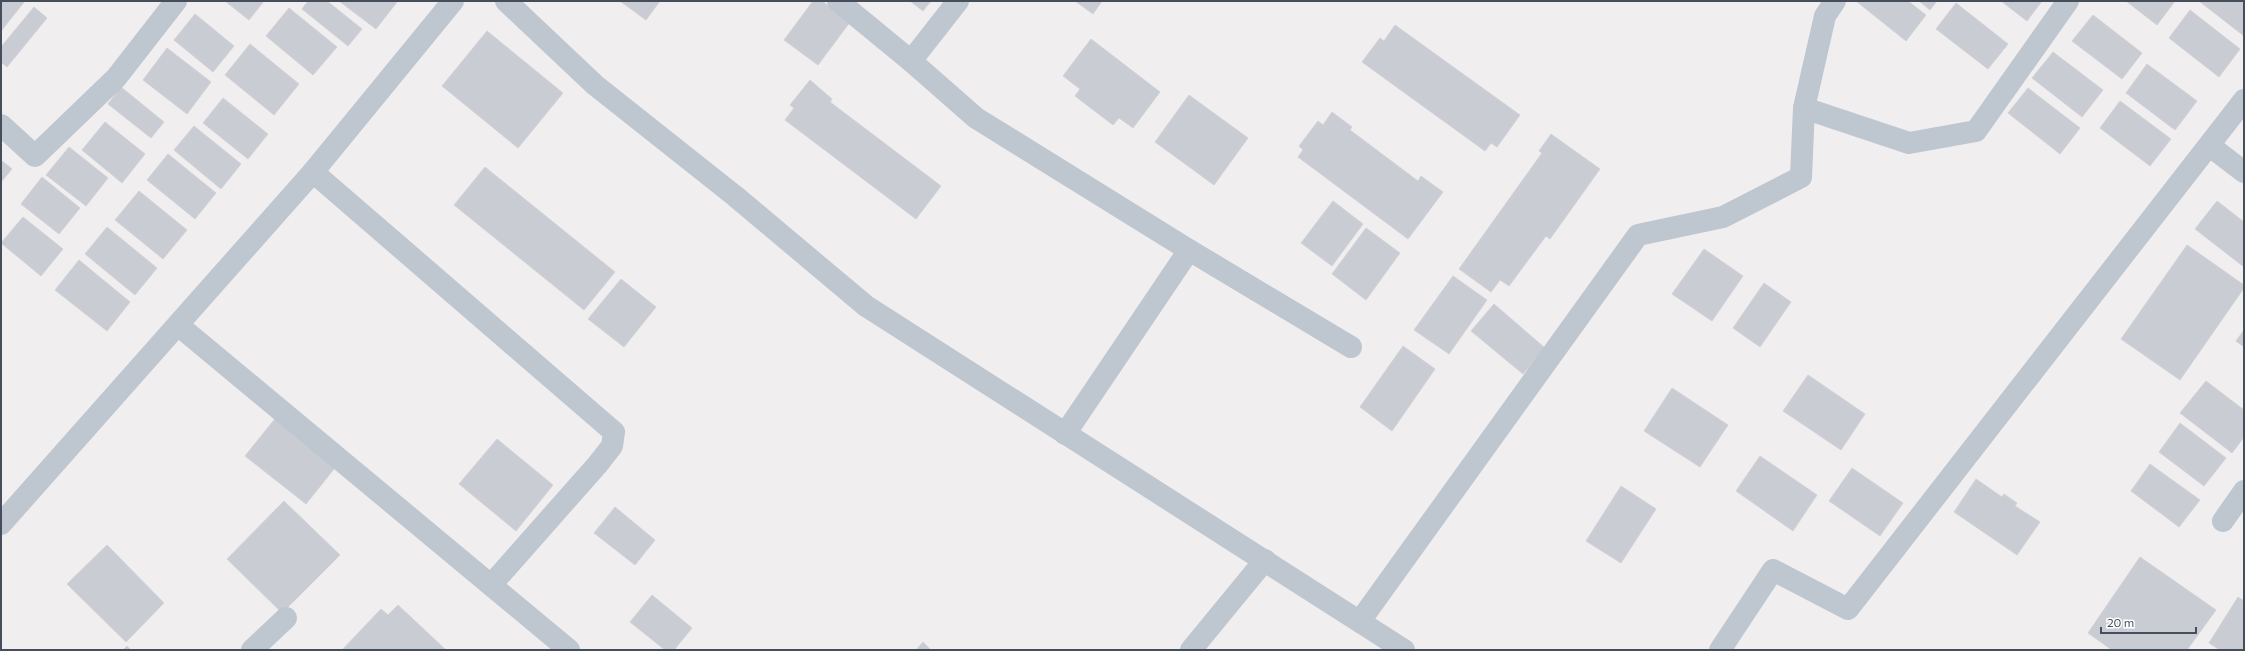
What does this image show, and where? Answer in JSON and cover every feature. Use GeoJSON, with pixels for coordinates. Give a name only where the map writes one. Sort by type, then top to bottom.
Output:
{"type":"FeatureCollection","features":[{"type":"Feature","properties":{"kind":"street"},"geometry":{"type":"LineString","coordinates":[[1,125],[34,156],[116,78],[176,1]]}},
{"type":"Feature","properties":{"kind":"street"},"geometry":{"type":"LineString","coordinates":[[1,524],[313,172],[453,1]]}},
{"type":"Feature","properties":{"kind":"street"},"geometry":{"type":"LineString","coordinates":[[506,1],[595,85],[735,196],[866,306],[1404,650]]}},
{"type":"Feature","properties":{"kind":"street"},"geometry":{"type":"LineString","coordinates":[[838,1],[911,61],[976,118],[1189,250],[1351,347]]}},
{"type":"Feature","properties":{"kind":"street"},"geometry":{"type":"LineString","coordinates":[[911,61],[958,1]]}},
{"type":"Feature","properties":{"kind":"street"},"geometry":{"type":"LineString","coordinates":[[1360,621],[1638,235],[1723,217],[1802,177],[1804,108],[1825,16],[1835,1]]}},
{"type":"Feature","properties":{"kind":"street"},"geometry":{"type":"LineString","coordinates":[[1804,108],[1909,143],[1976,131],[2068,1]]}},
{"type":"Feature","properties":{"kind":"street"},"geometry":{"type":"LineString","coordinates":[[1720,650],[1773,570],[1848,609],[2210,146],[2244,100]]}},
{"type":"Feature","properties":{"kind":"street"},"geometry":{"type":"LineString","coordinates":[[2210,146],[2244,172]]}},
{"type":"Feature","properties":{"kind":"street"},"geometry":{"type":"LineString","coordinates":[[313,172],[614,432],[612,446],[598,464],[491,585]]}},
{"type":"Feature","properties":{"kind":"street"},"geometry":{"type":"LineString","coordinates":[[1065,434],[1189,250]]}},
{"type":"Feature","properties":{"kind":"street"},"geometry":{"type":"LineString","coordinates":[[178,324],[569,650]]}},
{"type":"Feature","properties":{"kind":"street"},"geometry":{"type":"LineString","coordinates":[[2223,522],[2244,492]]}},
{"type":"Feature","properties":{"kind":"street"},"geometry":{"type":"LineString","coordinates":[[1191,650],[1265,560]]}},
{"type":"Feature","properties":{"kind":"street"},"geometry":{"type":"LineString","coordinates":[[252,650],[286,618]]}},
{"type":"Feature","properties":{"kind":"building"},"geometry":{"type":"Polygon","coordinates":[[[1,1],[25,1],[1,31],[1,1]]]}},
{"type":"Feature","properties":{"kind":"building"},"geometry":{"type":"Polygon","coordinates":[[[225,1],[264,1],[249,20],[225,1]]]}},
{"type":"Feature","properties":{"kind":"building"},"geometry":{"type":"Polygon","coordinates":[[[308,1],[327,1],[362,29],[348,46],[302,9],[308,1]]]}},
{"type":"Feature","properties":{"kind":"building"},"geometry":{"type":"Polygon","coordinates":[[[339,1],[396,1],[397,2],[376,29],[339,1]]]}},
{"type":"Feature","properties":{"kind":"building"},"geometry":{"type":"Polygon","coordinates":[[[620,1],[660,1],[646,20],[620,1]]]}},
{"type":"Feature","properties":{"kind":"building"},"geometry":{"type":"Polygon","coordinates":[[[813,1],[822,1],[850,22],[818,65],[784,40],[813,1]]]}},
{"type":"Feature","properties":{"kind":"building"},"geometry":{"type":"Polygon","coordinates":[[[910,1],[931,1],[923,11],[910,1]]]}},
{"type":"Feature","properties":{"kind":"building"},"geometry":{"type":"Polygon","coordinates":[[[1075,1],[1102,1],[1093,14],[1075,1]]]}},
{"type":"Feature","properties":{"kind":"building"},"geometry":{"type":"Polygon","coordinates":[[[1856,1],[1908,1],[1926,15],[1906,41],[1856,1]]]}},
{"type":"Feature","properties":{"kind":"building"},"geometry":{"type":"Polygon","coordinates":[[[1919,1],[1937,1],[1930,10],[1919,1]]]}},
{"type":"Feature","properties":{"kind":"building"},"geometry":{"type":"Polygon","coordinates":[[[2001,1],[2042,1],[2027,21],[2001,1]]]}},
{"type":"Feature","properties":{"kind":"building"},"geometry":{"type":"Polygon","coordinates":[[[2126,1],[2175,1],[2157,25],[2126,1]]]}},
{"type":"Feature","properties":{"kind":"building"},"geometry":{"type":"Polygon","coordinates":[[[2199,1],[2244,1],[2244,36],[2199,1]]]}},
{"type":"Feature","properties":{"kind":"building"},"geometry":{"type":"Polygon","coordinates":[[[1956,3],[2008,44],[1988,69],[1936,29],[1956,3]]]}},
{"type":"Feature","properties":{"kind":"building"},"geometry":{"type":"Polygon","coordinates":[[[34,7],[47,18],[7,67],[1,62],[1,47],[34,7]]]}},
{"type":"Feature","properties":{"kind":"building"},"geometry":{"type":"Polygon","coordinates":[[[289,8],[337,47],[313,75],[266,36],[289,8]]]}},
{"type":"Feature","properties":{"kind":"building"},"geometry":{"type":"Polygon","coordinates":[[[2190,10],[2240,49],[2219,77],[2169,38],[2190,10]]]}},
{"type":"Feature","properties":{"kind":"building"},"geometry":{"type":"Polygon","coordinates":[[[195,14],[234,46],[213,72],[174,40],[195,14]]]}},
{"type":"Feature","properties":{"kind":"building"},"geometry":{"type":"Polygon","coordinates":[[[2093,15],[2142,53],[2122,79],[2072,41],[2093,15]]]}},
{"type":"Feature","properties":{"kind":"building"},"geometry":{"type":"Polygon","coordinates":[[[1395,25],[1520,115],[1497,147],[1491,143],[1485,151],[1362,62],[1380,38],[1384,41],[1395,25]]]}},
{"type":"Feature","properties":{"kind":"building"},"geometry":{"type":"Polygon","coordinates":[[[487,31],[563,93],[518,148],[442,86],[487,31]]]}},
{"type":"Feature","properties":{"kind":"building"},"geometry":{"type":"Polygon","coordinates":[[[1091,39],[1160,92],[1133,128],[1119,118],[1113,125],[1075,96],[1080,89],[1063,76],[1091,39]]]}},
{"type":"Feature","properties":{"kind":"building"},"geometry":{"type":"Polygon","coordinates":[[[250,44],[299,84],[274,115],[225,75],[250,44]]]}},
{"type":"Feature","properties":{"kind":"building"},"geometry":{"type":"Polygon","coordinates":[[[167,48],[211,82],[187,114],[143,80],[167,48]]]}},
{"type":"Feature","properties":{"kind":"building"},"geometry":{"type":"Polygon","coordinates":[[[2053,52],[2103,90],[2082,117],[2032,78],[2053,52]]]}},
{"type":"Feature","properties":{"kind":"building"},"geometry":{"type":"Polygon","coordinates":[[[2147,64],[2197,101],[2175,130],[2126,93],[2147,64]]]}},
{"type":"Feature","properties":{"kind":"building"},"geometry":{"type":"Polygon","coordinates":[[[810,80],[832,99],[830,102],[941,186],[916,219],[785,120],[794,108],[790,105],[810,80]]]}},
{"type":"Feature","properties":{"kind":"building"},"geometry":{"type":"Polygon","coordinates":[[[121,87],[164,122],[151,138],[108,104],[121,87]]]}},
{"type":"Feature","properties":{"kind":"building"},"geometry":{"type":"Polygon","coordinates":[[[2028,88],[2080,128],[2060,154],[2008,113],[2028,88]]]}},
{"type":"Feature","properties":{"kind":"building"},"geometry":{"type":"Polygon","coordinates":[[[1189,95],[1248,138],[1214,185],[1155,142],[1189,95]]]}},
{"type":"Feature","properties":{"kind":"building"},"geometry":{"type":"Polygon","coordinates":[[[223,98],[268,134],[248,159],[203,123],[223,98]]]}},
{"type":"Feature","properties":{"kind":"building"},"geometry":{"type":"Polygon","coordinates":[[[2120,101],[2171,139],[2150,166],[2100,128],[2120,101]]]}},
{"type":"Feature","properties":{"kind":"building"},"geometry":{"type":"Polygon","coordinates":[[[1332,112],[1352,127],[1350,130],[1418,181],[1421,176],[1443,192],[1408,239],[1298,157],[1303,150],[1299,146],[1318,121],[1323,125],[1332,112]]]}},
{"type":"Feature","properties":{"kind":"building"},"geometry":{"type":"Polygon","coordinates":[[[105,122],[145,154],[122,183],[82,150],[105,122]]]}},
{"type":"Feature","properties":{"kind":"building"},"geometry":{"type":"Polygon","coordinates":[[[194,126],[241,164],[221,189],[174,150],[194,126]]]}},
{"type":"Feature","properties":{"kind":"building"},"geometry":{"type":"Polygon","coordinates":[[[1551,134],[1600,169],[1550,239],[1546,236],[1509,286],[1500,280],[1491,292],[1459,269],[1542,153],[1539,151],[1551,134]]]}},
{"type":"Feature","properties":{"kind":"building"},"geometry":{"type":"Polygon","coordinates":[[[69,147],[108,178],[86,206],[46,175],[69,147]]]}},
{"type":"Feature","properties":{"kind":"building"},"geometry":{"type":"Polygon","coordinates":[[[168,154],[216,193],[195,219],[147,180],[168,154]]]}},
{"type":"Feature","properties":{"kind":"building"},"geometry":{"type":"Polygon","coordinates":[[[1,160],[12,169],[1,182],[1,160]]]}},
{"type":"Feature","properties":{"kind":"building"},"geometry":{"type":"Polygon","coordinates":[[[485,167],[615,272],[584,310],[454,205],[485,167]]]}},
{"type":"Feature","properties":{"kind":"building"},"geometry":{"type":"Polygon","coordinates":[[[42,177],[80,208],[59,234],[21,204],[42,177]]]}},
{"type":"Feature","properties":{"kind":"building"},"geometry":{"type":"Polygon","coordinates":[[[139,191],[187,230],[163,259],[115,220],[139,191]]]}},
{"type":"Feature","properties":{"kind":"building"},"geometry":{"type":"Polygon","coordinates":[[[1333,201],[1363,224],[1332,266],[1301,243],[1333,201]]]}},
{"type":"Feature","properties":{"kind":"building"},"geometry":{"type":"Polygon","coordinates":[[[2217,201],[2244,222],[2244,267],[2195,229],[2217,201]]]}},
{"type":"Feature","properties":{"kind":"building"},"geometry":{"type":"Polygon","coordinates":[[[23,217],[63,249],[41,276],[1,243],[23,217]]]}},
{"type":"Feature","properties":{"kind":"building"},"geometry":{"type":"Polygon","coordinates":[[[107,227],[157,268],[135,295],[85,254],[107,227]]]}},
{"type":"Feature","properties":{"kind":"building"},"geometry":{"type":"Polygon","coordinates":[[[1366,228],[1400,253],[1366,300],[1332,274],[1366,228]]]}},
{"type":"Feature","properties":{"kind":"building"},"geometry":{"type":"Polygon","coordinates":[[[2187,245],[2244,285],[2244,288],[2180,380],[2121,339],[2187,245]]]}},
{"type":"Feature","properties":{"kind":"building"},"geometry":{"type":"Polygon","coordinates":[[[1704,249],[1743,276],[1712,321],[1672,294],[1704,249]]]}},
{"type":"Feature","properties":{"kind":"building"},"geometry":{"type":"Polygon","coordinates":[[[79,260],[130,302],[107,331],[55,290],[79,260]]]}},
{"type":"Feature","properties":{"kind":"building"},"geometry":{"type":"Polygon","coordinates":[[[1453,276],[1487,300],[1449,354],[1414,330],[1453,276]]]}},
{"type":"Feature","properties":{"kind":"building"},"geometry":{"type":"Polygon","coordinates":[[[621,279],[656,307],[624,347],[588,319],[621,279]]]}},
{"type":"Feature","properties":{"kind":"building"},"geometry":{"type":"Polygon","coordinates":[[[1764,283],[1791,302],[1760,347],[1733,328],[1764,283]]]}},
{"type":"Feature","properties":{"kind":"building"},"geometry":{"type":"Polygon","coordinates":[[[1494,304],[1545,348],[1523,374],[1471,331],[1494,304]]]}},
{"type":"Feature","properties":{"kind":"building"},"geometry":{"type":"Polygon","coordinates":[[[2244,330],[2244,347],[2236,341],[2244,330]]]}},
{"type":"Feature","properties":{"kind":"building"},"geometry":{"type":"Polygon","coordinates":[[[1403,346],[1435,369],[1392,431],[1360,407],[1403,346]]]}},
{"type":"Feature","properties":{"kind":"building"},"geometry":{"type":"Polygon","coordinates":[[[1808,375],[1865,414],[1841,450],[1783,411],[1808,375]]]}},
{"type":"Feature","properties":{"kind":"building"},"geometry":{"type":"Polygon","coordinates":[[[2206,381],[2244,410],[2244,437],[2232,453],[2180,413],[2206,381]]]}},
{"type":"Feature","properties":{"kind":"building"},"geometry":{"type":"Polygon","coordinates":[[[1672,388],[1728,425],[1700,467],[1644,431],[1672,388]]]}},
{"type":"Feature","properties":{"kind":"building"},"geometry":{"type":"Polygon","coordinates":[[[278,415],[338,464],[306,504],[245,456],[278,415]]]}},
{"type":"Feature","properties":{"kind":"building"},"geometry":{"type":"Polygon","coordinates":[[[2180,423],[2226,458],[2204,486],[2159,452],[2180,423]]]}},
{"type":"Feature","properties":{"kind":"building"},"geometry":{"type":"Polygon","coordinates":[[[497,439],[553,485],[516,531],[459,484],[497,439]]]}},
{"type":"Feature","properties":{"kind":"building"},"geometry":{"type":"Polygon","coordinates":[[[1760,456],[1817,495],[1793,531],[1736,491],[1760,456]]]}},
{"type":"Feature","properties":{"kind":"building"},"geometry":{"type":"Polygon","coordinates":[[[2150,464],[2200,500],[2179,527],[2131,491],[2150,464]]]}},
{"type":"Feature","properties":{"kind":"building"},"geometry":{"type":"Polygon","coordinates":[[[1852,468],[1903,503],[1880,536],[1829,501],[1852,468]]]}},
{"type":"Feature","properties":{"kind":"building"},"geometry":{"type":"Polygon","coordinates":[[[1976,479],[2002,497],[2004,494],[2017,503],[2015,506],[2040,522],[2017,555],[1954,512],[1976,479]]]}},
{"type":"Feature","properties":{"kind":"building"},"geometry":{"type":"Polygon","coordinates":[[[1621,486],[1656,509],[1621,563],[1586,541],[1621,486]]]}},
{"type":"Feature","properties":{"kind":"building"},"geometry":{"type":"Polygon","coordinates":[[[284,501],[340,555],[282,613],[227,559],[284,501]]]}},
{"type":"Feature","properties":{"kind":"building"},"geometry":{"type":"Polygon","coordinates":[[[615,507],[655,540],[635,565],[594,533],[615,507]]]}},
{"type":"Feature","properties":{"kind":"building"},"geometry":{"type":"Polygon","coordinates":[[[107,545],[164,603],[126,642],[67,584],[107,545]]]}},
{"type":"Feature","properties":{"kind":"building"},"geometry":{"type":"Polygon","coordinates":[[[2140,557],[2216,610],[2187,650],[2112,650],[2088,633],[2140,557]]]}},
{"type":"Feature","properties":{"kind":"building"},"geometry":{"type":"Polygon","coordinates":[[[652,595],[692,628],[674,650],[665,650],[630,622],[652,595]]]}},
{"type":"Feature","properties":{"kind":"building"},"geometry":{"type":"Polygon","coordinates":[[[2238,597],[2244,601],[2244,650],[2220,650],[2209,643],[2238,597]]]}},
{"type":"Feature","properties":{"kind":"building"},"geometry":{"type":"Polygon","coordinates":[[[398,605],[446,650],[342,650],[381,609],[388,615],[398,605]]]}},
{"type":"Feature","properties":{"kind":"building"},"geometry":{"type":"Polygon","coordinates":[[[923,642],[931,650],[916,650],[923,642]]]}},
{"type":"Feature","properties":{"kind":"building"},"geometry":{"type":"Polygon","coordinates":[[[127,646],[131,650],[123,650],[127,646]]]}}]}
